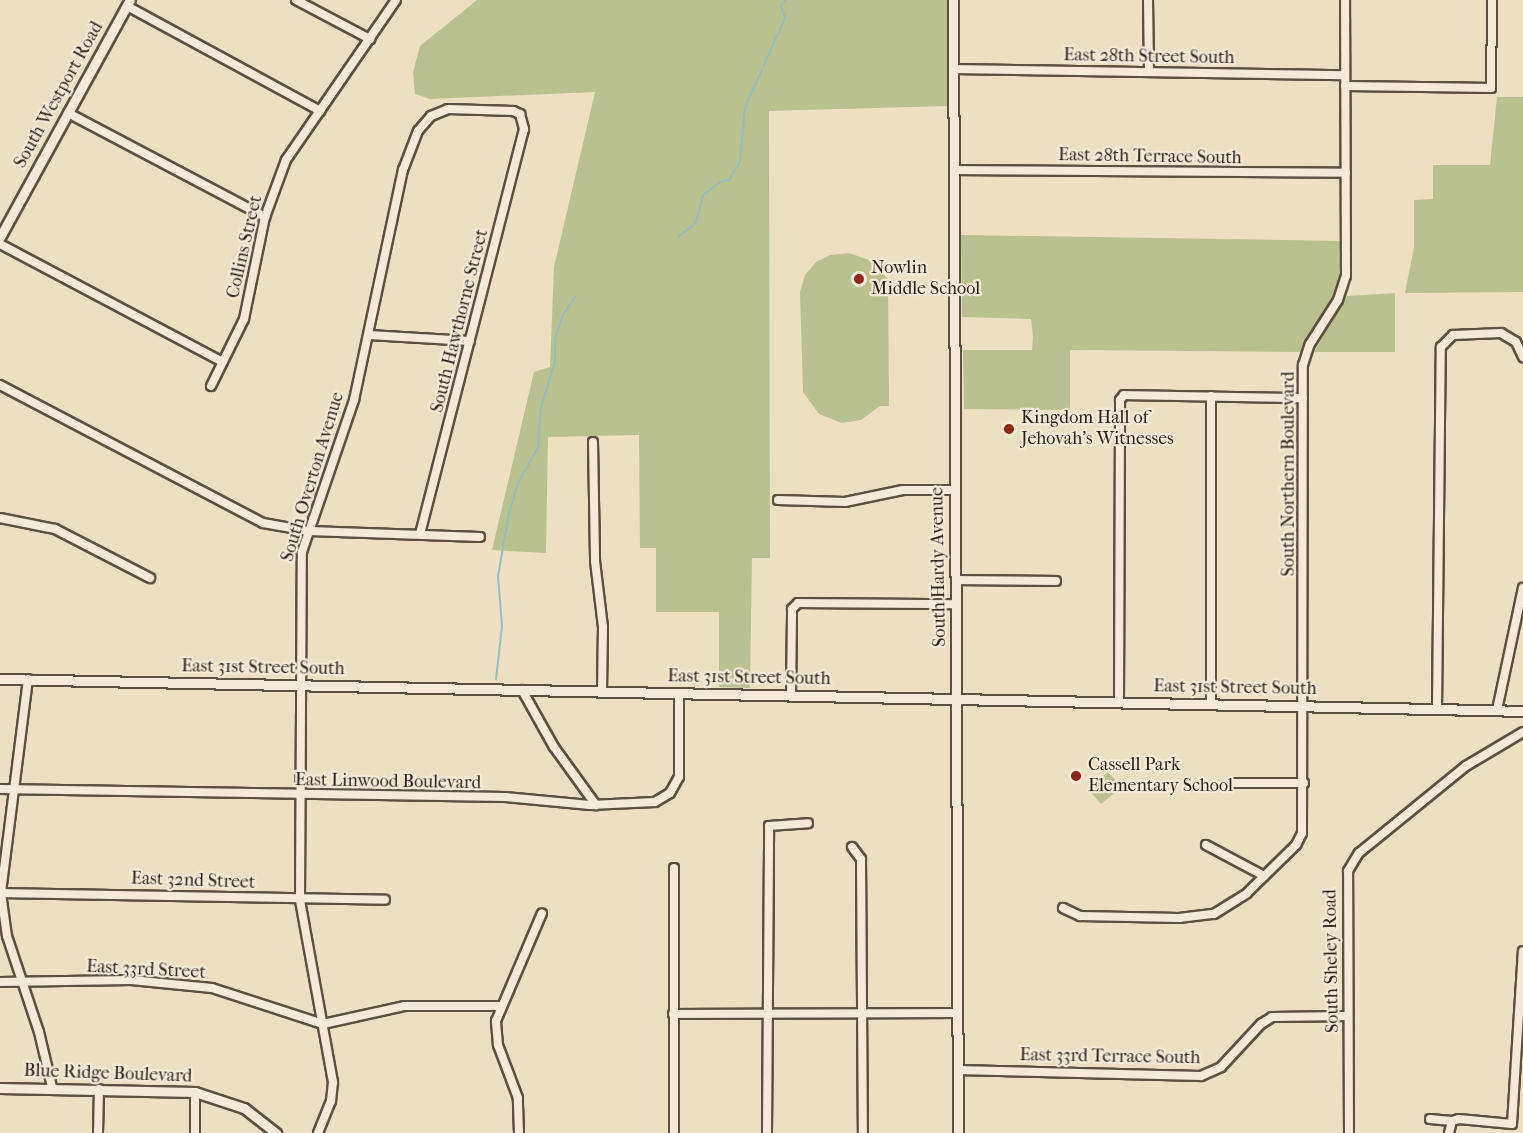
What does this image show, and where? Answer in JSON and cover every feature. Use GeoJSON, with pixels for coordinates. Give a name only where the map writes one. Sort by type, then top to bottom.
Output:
{"type":"FeatureCollection","features":[{"type":"Feature","properties":{"kind":"street"},"geometry":{"type":"LineString","coordinates":[[296,0],[370,39]]}},
{"type":"Feature","properties":{"kind":"street","name":"Collins Street"},"geometry":{"type":"LineString","coordinates":[[211,386],[244,319],[265,217],[286,160],[396,0]]}},
{"type":"Feature","properties":{"kind":"street","name":"South Hardy Avenue"},"geometry":{"type":"LineString","coordinates":[[953,0],[958,1133]]}},
{"type":"Feature","properties":{"kind":"street"},"geometry":{"type":"LineString","coordinates":[[1148,0],[1149,72]]}},
{"type":"Feature","properties":{"kind":"street","name":"South Northern Boulevard"},"geometry":{"type":"LineString","coordinates":[[1063,908],[1080,916],[1210,915],[1233,903],[1264,876],[1296,845],[1302,833],[1304,365],[1310,344],[1338,300],[1346,276],[1345,0]]}},
{"type":"Feature","properties":{"kind":"street"},"geometry":{"type":"LineString","coordinates":[[1346,86],[1491,88],[1492,0]]}},
{"type":"Feature","properties":{"kind":"street"},"geometry":{"type":"LineString","coordinates":[[129,3],[320,111]]}},
{"type":"Feature","properties":{"kind":"street","name":"South Westport Road"},"geometry":{"type":"LineString","coordinates":[[0,237],[129,3]]}},
{"type":"Feature","properties":{"kind":"street","name":"East 28th Street South"},"geometry":{"type":"LineString","coordinates":[[953,69],[1345,75]]}},
{"type":"Feature","properties":{"kind":"street","name":"South Overton Avenue"},"geometry":{"type":"LineString","coordinates":[[318,1133],[332,1101],[333,1082],[306,947],[300,900],[299,570],[309,531],[343,438],[369,335],[403,170],[426,121],[439,112],[458,107],[504,109],[521,116]]}},
{"type":"Feature","properties":{"kind":"street"},"geometry":{"type":"LineString","coordinates":[[68,113],[265,217]]}},
{"type":"Feature","properties":{"kind":"street","name":"South Hawthorne Street"},"geometry":{"type":"LineString","coordinates":[[420,534],[524,129],[521,116]]}},
{"type":"Feature","properties":{"kind":"street","name":"East 28th Terrace South"},"geometry":{"type":"LineString","coordinates":[[954,170],[1346,173]]}},
{"type":"Feature","properties":{"kind":"street"},"geometry":{"type":"LineString","coordinates":[[0,244],[223,362]]}},
{"type":"Feature","properties":{"kind":"street"},"geometry":{"type":"LineString","coordinates":[[1437,709],[1437,474],[1441,347],[1453,335],[1501,333],[1517,344],[1523,357]]}},
{"type":"Feature","properties":{"kind":"street"},"geometry":{"type":"LineString","coordinates":[[369,335],[470,341]]}},
{"type":"Feature","properties":{"kind":"street"},"geometry":{"type":"LineString","coordinates":[[0,385],[263,523],[309,531],[480,537]]}},
{"type":"Feature","properties":{"kind":"street"},"geometry":{"type":"LineString","coordinates":[[1119,702],[1120,400],[1124,395],[1303,398]]}},
{"type":"Feature","properties":{"kind":"street"},"geometry":{"type":"LineString","coordinates":[[1211,396],[1211,704]]}},
{"type":"Feature","properties":{"kind":"street"},"geometry":{"type":"LineString","coordinates":[[593,442],[595,561],[603,627],[602,692]]}},
{"type":"Feature","properties":{"kind":"street"},"geometry":{"type":"LineString","coordinates":[[778,500],[845,502],[903,490],[955,490]]}},
{"type":"Feature","properties":{"kind":"street"},"geometry":{"type":"LineString","coordinates":[[0,518],[55,529],[150,578]]}},
{"type":"Feature","properties":{"kind":"street"},"geometry":{"type":"LineString","coordinates":[[957,580],[1056,581]]}},
{"type":"Feature","properties":{"kind":"street"},"geometry":{"type":"LineString","coordinates":[[1497,710],[1523,588]]}},
{"type":"Feature","properties":{"kind":"street"},"geometry":{"type":"LineString","coordinates":[[791,696],[792,609],[798,603],[957,604]]}},
{"type":"Feature","properties":{"kind":"street","name":"East 31st Street South"},"geometry":{"type":"LineString","coordinates":[[0,679],[1523,711]]}},
{"type":"Feature","properties":{"kind":"street"},"geometry":{"type":"LineString","coordinates":[[28,679],[1,893],[7,936],[52,1087]]}},
{"type":"Feature","properties":{"kind":"street"},"geometry":{"type":"LineString","coordinates":[[522,690],[554,747],[596,805]]}},
{"type":"Feature","properties":{"kind":"street","name":"East Linwood Boulevard"},"geometry":{"type":"LineString","coordinates":[[0,789],[301,796],[505,797],[596,805],[655,802],[676,786],[680,768],[679,693]]}},
{"type":"Feature","properties":{"kind":"street","name":"South Sheley Road"},"geometry":{"type":"LineString","coordinates":[[1349,1133],[1346,884],[1353,860],[1466,766],[1523,732]]}},
{"type":"Feature","properties":{"kind":"street"},"geometry":{"type":"LineString","coordinates":[[1234,783],[1304,783]]}},
{"type":"Feature","properties":{"kind":"street"},"geometry":{"type":"LineString","coordinates":[[767,1133],[769,826],[808,823]]}},
{"type":"Feature","properties":{"kind":"street"},"geometry":{"type":"LineString","coordinates":[[1206,844],[1264,876]]}},
{"type":"Feature","properties":{"kind":"street"},"geometry":{"type":"LineString","coordinates":[[852,847],[861,859],[863,1133]]}},
{"type":"Feature","properties":{"kind":"street"},"geometry":{"type":"LineString","coordinates":[[674,868],[674,1133]]}},
{"type":"Feature","properties":{"kind":"street","name":"East 32nd Street"},"geometry":{"type":"LineString","coordinates":[[1,893],[385,900]]}},
{"type":"Feature","properties":{"kind":"street"},"geometry":{"type":"LineString","coordinates":[[519,1133],[518,1098],[495,1030],[499,1006],[542,913]]}},
{"type":"Feature","properties":{"kind":"street"},"geometry":{"type":"LineString","coordinates":[[1430,1119],[1512,1124],[1523,951]]}},
{"type":"Feature","properties":{"kind":"street","name":"East 33rd Street"},"geometry":{"type":"LineString","coordinates":[[0,982],[131,980],[212,988],[323,1024]]}},
{"type":"Feature","properties":{"kind":"street"},"geometry":{"type":"LineString","coordinates":[[323,1024],[404,1006],[499,1006]]}},
{"type":"Feature","properties":{"kind":"street"},"geometry":{"type":"LineString","coordinates":[[673,1014],[957,1013]]}},
{"type":"Feature","properties":{"kind":"street","name":"East 33rd Terrace South"},"geometry":{"type":"LineString","coordinates":[[958,1070],[1201,1076],[1221,1067],[1272,1017],[1348,1016]]}},
{"type":"Feature","properties":{"kind":"street","name":"Blue Ridge Boulevard"},"geometry":{"type":"LineString","coordinates":[[0,1088],[52,1087],[195,1092],[244,1108],[276,1133]]}},
{"type":"Feature","properties":{"kind":"street"},"geometry":{"type":"LineString","coordinates":[[98,1133],[99,1089]]}},
{"type":"Feature","properties":{"kind":"street"},"geometry":{"type":"LineString","coordinates":[[195,1092],[195,1133]]}},
{"type":"Feature","properties":{"kind":"street"},"geometry":{"type":"LineString","coordinates":[[1449,1133],[1452,1121]]}},
{"type":"Feature","properties":{"kind":"green space"},"geometry":{"type":"Polygon","coordinates":[[[477,0],[949,0],[949,106],[769,111],[770,558],[752,558],[750,688],[719,687],[719,612],[656,612],[656,548],[640,548],[639,435],[548,437],[546,553],[492,550],[534,372],[550,367],[554,267],[595,92],[430,99],[415,94],[413,72],[420,46],[477,0]]]}},
{"type":"Feature","properties":{"kind":"green space"},"geometry":{"type":"Polygon","coordinates":[[[1497,97],[1523,97],[1523,292],[1405,293],[1414,247],[1414,200],[1433,199],[1433,165],[1490,165],[1497,97]]]}},
{"type":"Feature","properties":{"kind":"green space"},"geometry":{"type":"Polygon","coordinates":[[[961,235],[1344,241],[1341,274],[1334,297],[1302,352],[1070,350],[1070,410],[964,409],[963,350],[1032,350],[1033,336],[1031,319],[962,317],[961,235]]]}},
{"type":"Feature","properties":{"kind":"green space"},"geometry":{"type":"Polygon","coordinates":[[[849,253],[869,260],[888,279],[889,406],[880,406],[861,420],[842,423],[819,414],[803,392],[800,292],[805,275],[816,262],[830,255],[849,253]]]}},
{"type":"Feature","properties":{"kind":"green space"},"geometry":{"type":"Polygon","coordinates":[[[1395,293],[1395,352],[1314,352],[1347,296],[1395,293]]]}},
{"type":"Feature","properties":{"kind":"green space"},"geometry":{"type":"Polygon","coordinates":[[[1108,772],[1117,782],[1117,791],[1101,804],[1088,789],[1108,772]]]}},
{"type":"Feature","properties":{"kind":"waterway"},"geometry":{"type":"LineString","coordinates":[[764,65],[785,18],[781,6],[785,0]]}},
{"type":"Feature","properties":{"kind":"waterway"},"geometry":{"type":"LineString","coordinates":[[679,236],[696,223],[703,195],[722,181],[729,180],[740,162],[745,107],[762,70]]}},
{"type":"Feature","properties":{"kind":"waterway"},"geometry":{"type":"LineString","coordinates":[[496,679],[502,626],[498,576],[509,513],[518,483],[538,447],[541,408],[555,362],[555,339],[563,315],[576,296]]}},
{"type":"Feature","properties":{"kind":"place","name":"Nowlin Middle School"},"geometry":{"type":"Point","coordinates":[859,279]}},
{"type":"Feature","properties":{"kind":"place","name":"Kingdom Hall of Jehovah's Witnesses"},"geometry":{"type":"Point","coordinates":[1009,429]}},
{"type":"Feature","properties":{"kind":"place","name":"Cassell Park Elementary School"},"geometry":{"type":"Point","coordinates":[1076,776]}}]}
